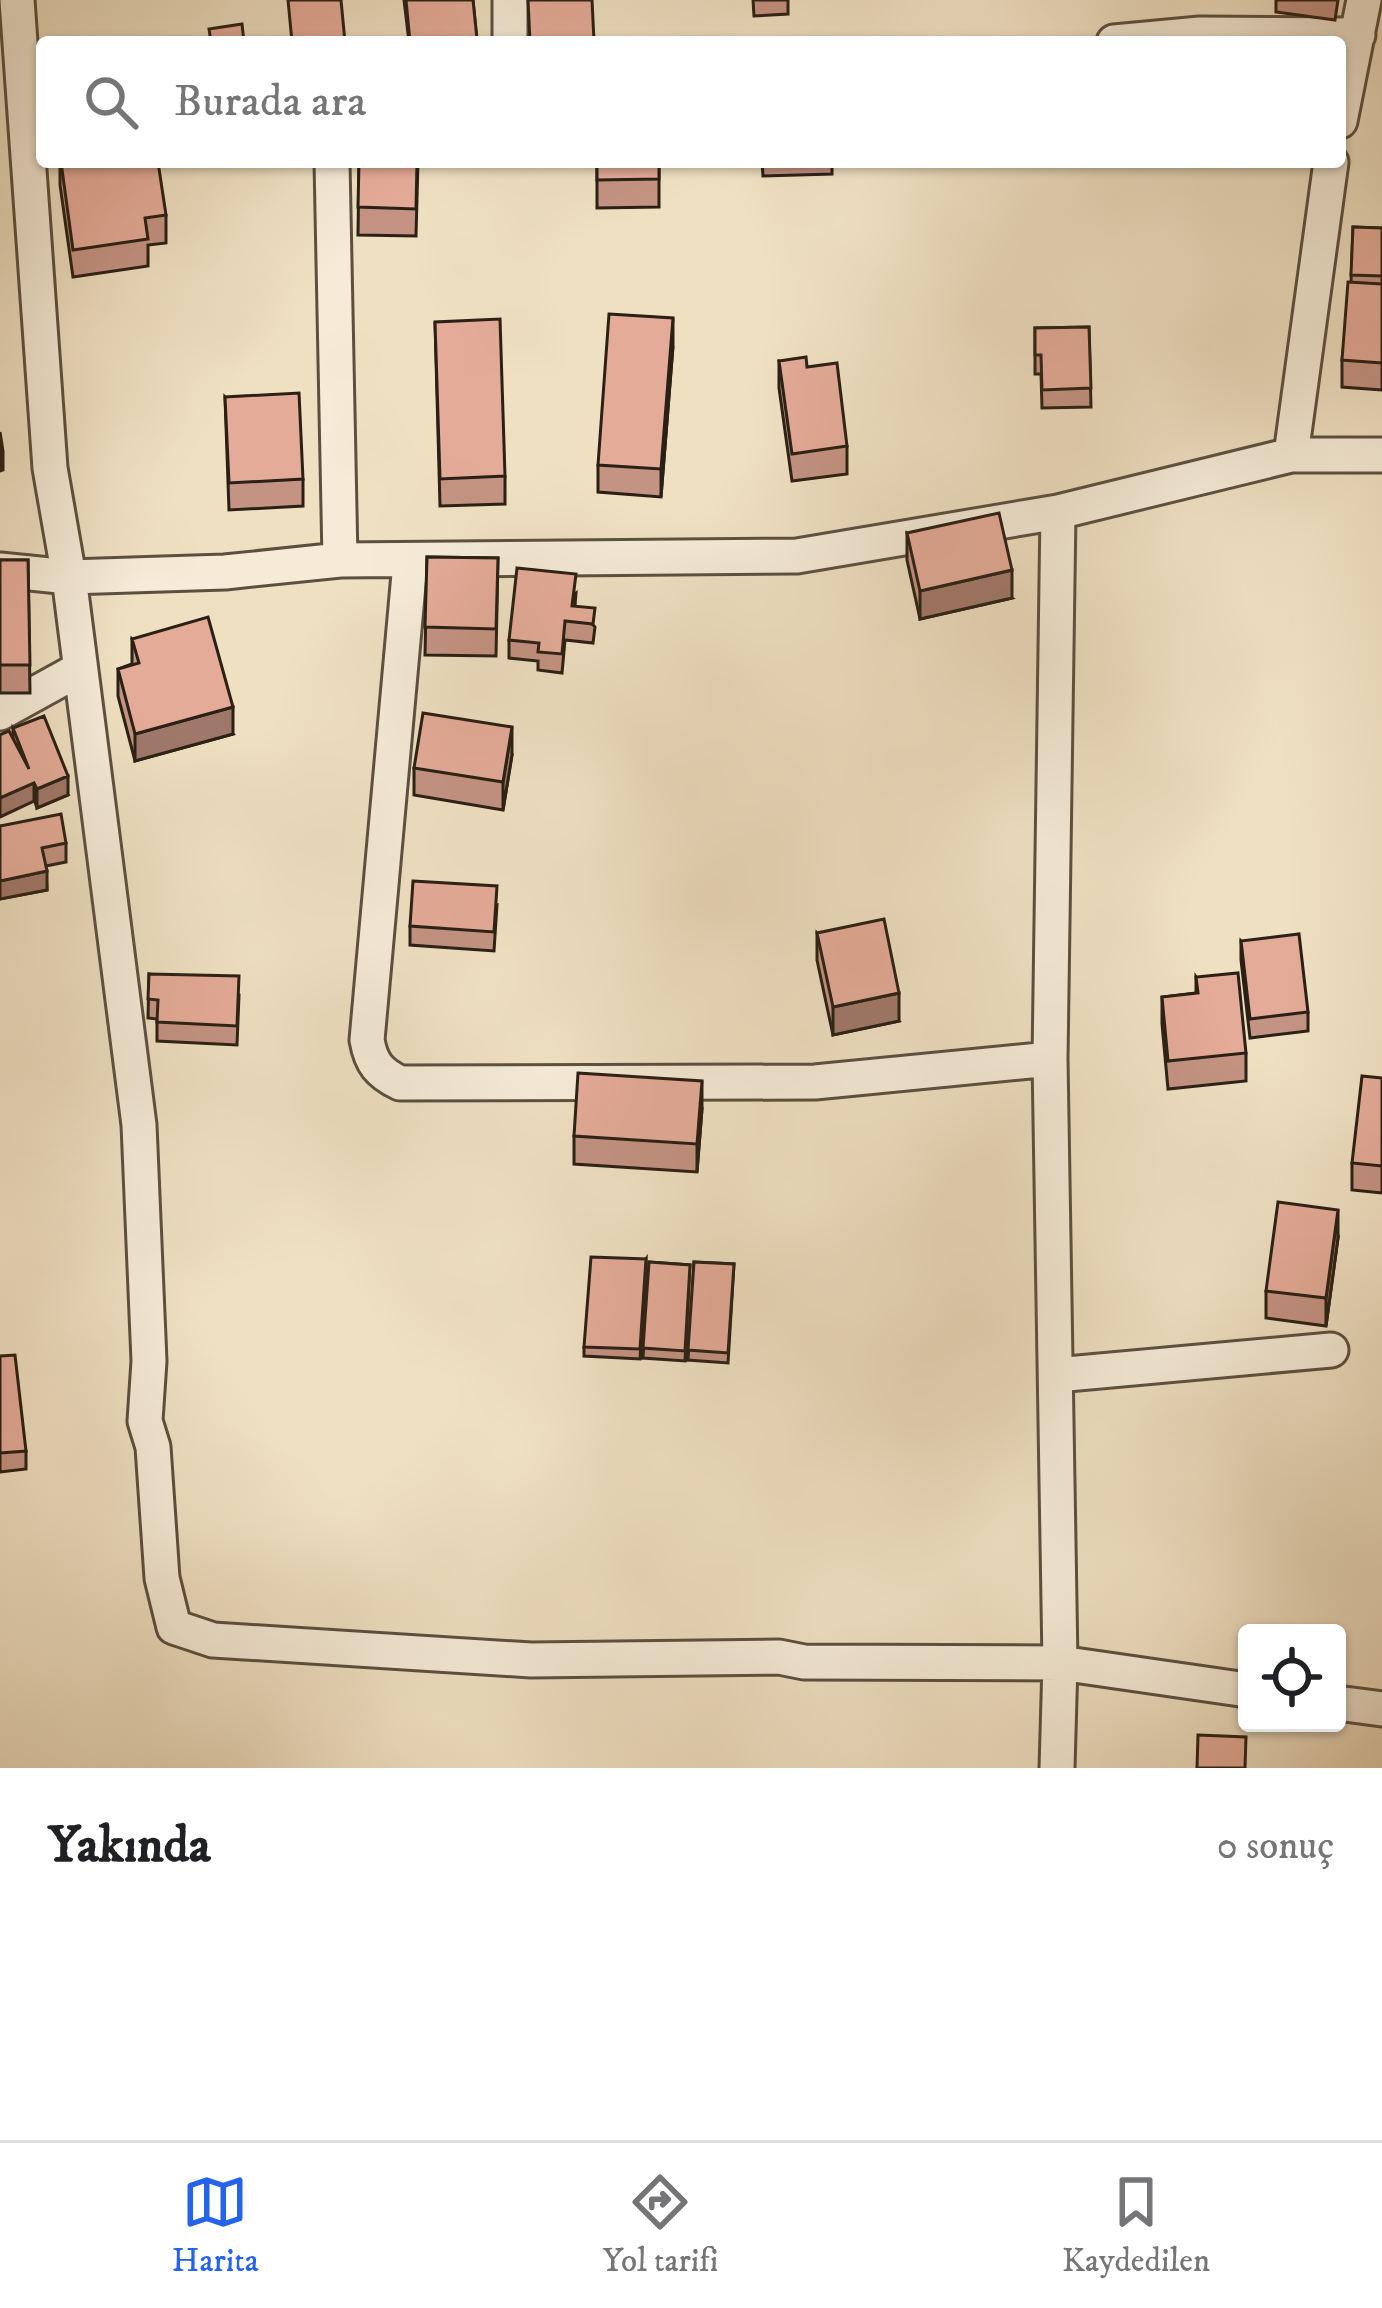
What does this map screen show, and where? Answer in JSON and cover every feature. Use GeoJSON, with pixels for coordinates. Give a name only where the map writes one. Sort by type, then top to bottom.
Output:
{"type":"FeatureCollection","features":[{"type":"Feature","properties":{"kind":"street"},"geometry":{"type":"LineString","coordinates":[[17,0],[36,157]]}},
{"type":"Feature","properties":{"kind":"street"},"geometry":{"type":"LineString","coordinates":[[510,0],[510,36]]}},
{"type":"Feature","properties":{"kind":"street"},"geometry":{"type":"LineString","coordinates":[[1346,92],[1364,0]]}},
{"type":"Feature","properties":{"kind":"street"},"geometry":{"type":"LineString","coordinates":[[1178,36],[1358,35]]}},
{"type":"Feature","properties":{"kind":"street"},"geometry":{"type":"LineString","coordinates":[[36,168],[50,468],[139,1125],[149,1361],[145,1421],[152,1447],[162,1578],[174,1627],[213,1640],[531,1660],[779,1657],[803,1662],[1060,1663],[1238,1689]]}},
{"type":"Feature","properties":{"kind":"street"},"geometry":{"type":"LineString","coordinates":[[332,168],[340,560]]}},
{"type":"Feature","properties":{"kind":"street"},"geometry":{"type":"LineString","coordinates":[[1291,455],[1330,168]]}},
{"type":"Feature","properties":{"kind":"street"},"geometry":{"type":"LineString","coordinates":[[0,570],[68,578],[226,572],[340,560],[410,563],[797,556],[1058,512],[1291,455],[1382,455]]}},
{"type":"Feature","properties":{"kind":"street"},"geometry":{"type":"LineString","coordinates":[[1057,1768],[1060,1663],[1050,1059],[1058,512]]}},
{"type":"Feature","properties":{"kind":"street"},"geometry":{"type":"LineString","coordinates":[[410,563],[367,1040],[370,1057],[381,1074],[400,1083],[815,1082],[1050,1059]]}},
{"type":"Feature","properties":{"kind":"street"},"geometry":{"type":"LineString","coordinates":[[0,713],[78,670]]}},
{"type":"Feature","properties":{"kind":"street"},"geometry":{"type":"LineString","coordinates":[[1056,1376],[1330,1350]]}},
{"type":"Feature","properties":{"kind":"street"},"geometry":{"type":"LineString","coordinates":[[1346,1704],[1382,1709]]}},
{"type":"Feature","properties":{"kind":"building"},"geometry":{"type":"Polygon","coordinates":[[[288,0],[341,0],[344,36],[291,36],[288,0]]]}},
{"type":"Feature","properties":{"kind":"building"},"geometry":{"type":"Polygon","coordinates":[[[406,0],[473,0],[477,36],[409,36],[406,0]]]}},
{"type":"Feature","properties":{"kind":"building"},"geometry":{"type":"Polygon","coordinates":[[[528,0],[592,0],[594,36],[530,36],[528,0]]]}},
{"type":"Feature","properties":{"kind":"building"},"geometry":{"type":"Polygon","coordinates":[[[242,24],[243,36],[210,36],[209,29],[242,24]]]}},
{"type":"Feature","properties":{"kind":"building"},"geometry":{"type":"Polygon","coordinates":[[[62,168],[159,168],[166,215],[145,218],[148,239],[73,250],[62,168]]]}},
{"type":"Feature","properties":{"kind":"building"},"geometry":{"type":"Polygon","coordinates":[[[359,168],[417,168],[416,209],[358,207],[359,168]]]}},
{"type":"Feature","properties":{"kind":"building"},"geometry":{"type":"Polygon","coordinates":[[[597,168],[659,168],[659,179],[597,180],[597,168]]]}},
{"type":"Feature","properties":{"kind":"building"},"geometry":{"type":"Polygon","coordinates":[[[1353,227],[1382,228],[1382,276],[1351,275],[1353,227]]]}},
{"type":"Feature","properties":{"kind":"building"},"geometry":{"type":"Polygon","coordinates":[[[1348,282],[1382,284],[1382,363],[1342,360],[1348,282]]]}},
{"type":"Feature","properties":{"kind":"building"},"geometry":{"type":"Polygon","coordinates":[[[609,314],[673,318],[661,469],[598,465],[609,314]]]}},
{"type":"Feature","properties":{"kind":"building"},"geometry":{"type":"Polygon","coordinates":[[[500,319],[505,476],[440,479],[435,322],[500,319]]]}},
{"type":"Feature","properties":{"kind":"building"},"geometry":{"type":"Polygon","coordinates":[[[1089,327],[1091,388],[1042,390],[1035,328],[1089,327]]]}},
{"type":"Feature","properties":{"kind":"building"},"geometry":{"type":"Polygon","coordinates":[[[806,357],[807,367],[837,363],[847,446],[792,454],[779,361],[806,357]]]}},
{"type":"Feature","properties":{"kind":"building"},"geometry":{"type":"Polygon","coordinates":[[[299,393],[303,479],[229,483],[225,397],[299,393]]]}},
{"type":"Feature","properties":{"kind":"building"},"geometry":{"type":"Polygon","coordinates":[[[999,513],[1012,570],[920,591],[907,533],[999,513]]]}},
{"type":"Feature","properties":{"kind":"building"},"geometry":{"type":"Polygon","coordinates":[[[427,557],[498,558],[496,629],[425,627],[427,557]]]}},
{"type":"Feature","properties":{"kind":"building"},"geometry":{"type":"Polygon","coordinates":[[[0,560],[28,560],[30,665],[0,665],[0,560]]]}},
{"type":"Feature","properties":{"kind":"building"},"geometry":{"type":"Polygon","coordinates":[[[517,568],[576,574],[572,606],[595,608],[593,624],[565,621],[562,654],[538,652],[539,643],[509,640],[517,568]]]}},
{"type":"Feature","properties":{"kind":"building"},"geometry":{"type":"Polygon","coordinates":[[[208,617],[233,707],[135,734],[118,669],[139,663],[132,639],[208,617]]]}},
{"type":"Feature","properties":{"kind":"building"},"geometry":{"type":"Polygon","coordinates":[[[423,713],[512,727],[503,782],[414,768],[423,713]]]}},
{"type":"Feature","properties":{"kind":"building"},"geometry":{"type":"Polygon","coordinates":[[[44,716],[68,776],[37,789],[34,783],[0,798],[0,735],[9,731],[29,769],[13,728],[44,716]]]}},
{"type":"Feature","properties":{"kind":"building"},"geometry":{"type":"Polygon","coordinates":[[[61,814],[66,843],[42,848],[47,871],[0,881],[0,826],[61,814]]]}},
{"type":"Feature","properties":{"kind":"building"},"geometry":{"type":"Polygon","coordinates":[[[413,881],[497,886],[494,932],[410,926],[413,881]]]}},
{"type":"Feature","properties":{"kind":"building"},"geometry":{"type":"Polygon","coordinates":[[[884,919],[899,993],[833,1007],[817,933],[884,919]]]}},
{"type":"Feature","properties":{"kind":"building"},"geometry":{"type":"Polygon","coordinates":[[[1299,934],[1308,1012],[1250,1019],[1241,941],[1299,934]]]}},
{"type":"Feature","properties":{"kind":"building"},"geometry":{"type":"Polygon","coordinates":[[[1238,973],[1246,1053],[1168,1061],[1162,997],[1198,993],[1196,977],[1238,973]]]}},
{"type":"Feature","properties":{"kind":"building"},"geometry":{"type":"Polygon","coordinates":[[[149,974],[239,976],[237,1026],[157,1022],[158,1000],[148,999],[149,974]]]}},
{"type":"Feature","properties":{"kind":"building"},"geometry":{"type":"Polygon","coordinates":[[[578,1073],[702,1081],[697,1144],[574,1136],[578,1073]]]}},
{"type":"Feature","properties":{"kind":"building"},"geometry":{"type":"Polygon","coordinates":[[[1362,1076],[1382,1078],[1382,1166],[1352,1163],[1362,1076]]]}},
{"type":"Feature","properties":{"kind":"building"},"geometry":{"type":"Polygon","coordinates":[[[1278,1202],[1338,1210],[1326,1298],[1266,1291],[1278,1202]]]}},
{"type":"Feature","properties":{"kind":"building"},"geometry":{"type":"Polygon","coordinates":[[[591,1257],[646,1259],[640,1349],[584,1347],[591,1257]]]}},
{"type":"Feature","properties":{"kind":"building"},"geometry":{"type":"Polygon","coordinates":[[[649,1262],[690,1265],[685,1351],[643,1348],[649,1262]]]}},
{"type":"Feature","properties":{"kind":"building"},"geometry":{"type":"Polygon","coordinates":[[[694,1262],[734,1264],[728,1353],[688,1350],[694,1262]]]}},
{"type":"Feature","properties":{"kind":"building"},"geometry":{"type":"Polygon","coordinates":[[[15,1355],[26,1451],[0,1453],[0,1356],[15,1355]]]}},
{"type":"Feature","properties":{"kind":"building"},"geometry":{"type":"Polygon","coordinates":[[[1198,1735],[1246,1737],[1245,1768],[1197,1768],[1198,1735]]]}}]}
